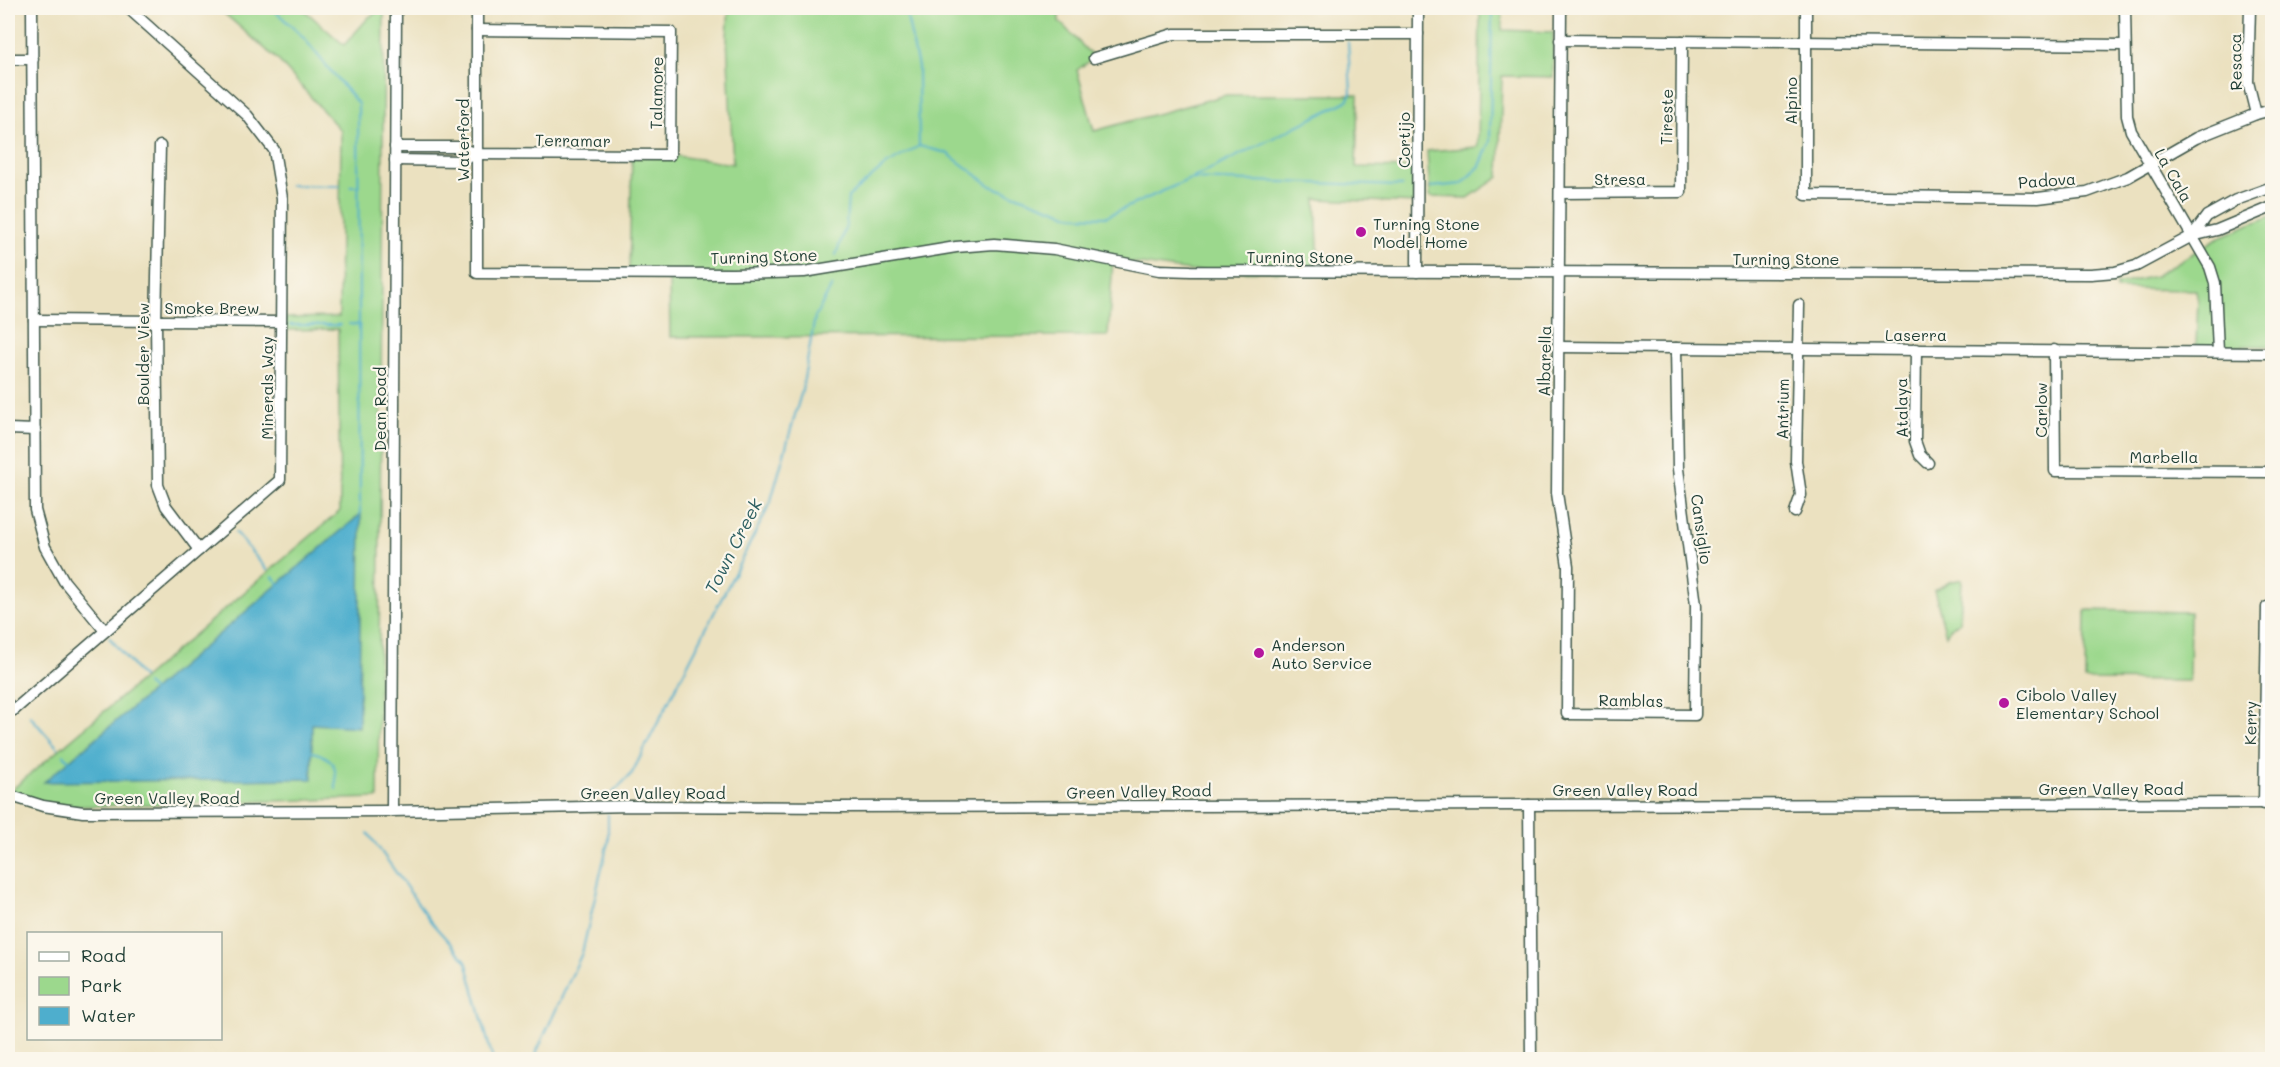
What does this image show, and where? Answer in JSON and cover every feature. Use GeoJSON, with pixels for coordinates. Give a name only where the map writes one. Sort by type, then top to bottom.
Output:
{"type":"FeatureCollection","features":[{"type":"Feature","properties":{"kind":"street"},"geometry":{"type":"LineString","coordinates":[[32,8],[35,510],[45,547],[64,581],[105,631]]}},
{"type":"Feature","properties":{"kind":"street","name":"Minerals Way"},"geometry":{"type":"LineString","coordinates":[[11,707],[105,631],[280,480],[282,198],[274,150],[247,115],[128,8]]}},
{"type":"Feature","properties":{"kind":"street","name":"Dean Road"},"geometry":{"type":"LineString","coordinates":[[392,811],[396,8]]}},
{"type":"Feature","properties":{"kind":"street","name":"Waterford"},"geometry":{"type":"LineString","coordinates":[[477,8],[477,273]]}},
{"type":"Feature","properties":{"kind":"street","name":"Cortijo"},"geometry":{"type":"LineString","coordinates":[[1417,272],[1418,8]]}},
{"type":"Feature","properties":{"kind":"street","name":"Albarella"},"geometry":{"type":"LineString","coordinates":[[1561,8],[1557,494],[1568,566],[1567,714]]}},
{"type":"Feature","properties":{"kind":"street","name":"Alpino"},"geometry":{"type":"LineString","coordinates":[[1806,8],[1806,195]]}},
{"type":"Feature","properties":{"kind":"street","name":"La Cala"},"geometry":{"type":"LineString","coordinates":[[2126,8],[2124,45],[2127,116],[2132,131],[2210,267],[2215,283],[2218,352]]}},
{"type":"Feature","properties":{"kind":"street","name":"Resaca"},"geometry":{"type":"LineString","coordinates":[[2250,8],[2248,82],[2256,114]]}},
{"type":"Feature","properties":{"kind":"street","name":"Talamore"},"geometry":{"type":"LineString","coordinates":[[477,30],[671,32],[670,155]]}},
{"type":"Feature","properties":{"kind":"street"},"geometry":{"type":"LineString","coordinates":[[1094,58],[1174,34],[1418,34]]}},
{"type":"Feature","properties":{"kind":"street"},"geometry":{"type":"LineString","coordinates":[[1560,40],[2124,45]]}},
{"type":"Feature","properties":{"kind":"street","name":"Tireste"},"geometry":{"type":"LineString","coordinates":[[1681,192],[1682,41]]}},
{"type":"Feature","properties":{"kind":"street"},"geometry":{"type":"LineString","coordinates":[[8,59],[33,59]]}},
{"type":"Feature","properties":{"kind":"street","name":"Padova"},"geometry":{"type":"LineString","coordinates":[[1806,195],[2038,198],[2087,192],[2128,177],[2196,138],[2272,110]]}},
{"type":"Feature","properties":{"kind":"street","name":"Boulder View"},"geometry":{"type":"LineString","coordinates":[[160,146],[156,322],[158,485],[166,506],[199,550]]}},
{"type":"Feature","properties":{"kind":"street","name":"Terramar"},"geometry":{"type":"LineString","coordinates":[[395,147],[458,147],[476,154],[670,155]]}},
{"type":"Feature","properties":{"kind":"street","name":"Terramar"},"geometry":{"type":"LineString","coordinates":[[395,160],[460,161],[476,154]]}},
{"type":"Feature","properties":{"kind":"street","name":"Turning Stone"},"geometry":{"type":"LineString","coordinates":[[2192,236],[2206,216],[2236,200],[2272,187]]}},
{"type":"Feature","properties":{"kind":"street","name":"Stresa"},"geometry":{"type":"LineString","coordinates":[[1560,193],[1681,192]]}},
{"type":"Feature","properties":{"kind":"street","name":"Turning Stone"},"geometry":{"type":"LineString","coordinates":[[477,273],[804,272],[956,247],[994,244],[1054,249],[1159,270],[2091,274],[2115,272],[2136,266],[2192,236],[2217,230],[2272,207]]}},
{"type":"Feature","properties":{"kind":"street","name":"Antrium"},"geometry":{"type":"LineString","coordinates":[[1795,512],[1801,495],[1796,460],[1798,305]]}},
{"type":"Feature","properties":{"kind":"street","name":"Smoke Brew"},"geometry":{"type":"LineString","coordinates":[[34,320],[281,322]]}},
{"type":"Feature","properties":{"kind":"street","name":"Laserra"},"geometry":{"type":"LineString","coordinates":[[1559,347],[2272,353]]}},
{"type":"Feature","properties":{"kind":"street","name":"Cansiglio"},"geometry":{"type":"LineString","coordinates":[[1676,348],[1678,469],[1696,606],[1695,715]]}},
{"type":"Feature","properties":{"kind":"street","name":"Atalaya"},"geometry":{"type":"LineString","coordinates":[[1916,350],[1915,441],[1920,455],[1928,463]]}},
{"type":"Feature","properties":{"kind":"street","name":"Carlow"},"geometry":{"type":"LineString","coordinates":[[2054,350],[2055,471]]}},
{"type":"Feature","properties":{"kind":"street"},"geometry":{"type":"LineString","coordinates":[[8,429],[34,430]]}},
{"type":"Feature","properties":{"kind":"street","name":"Marbella"},"geometry":{"type":"LineString","coordinates":[[2055,471],[2272,472]]}},
{"type":"Feature","properties":{"kind":"street","name":"Kerry"},"geometry":{"type":"LineString","coordinates":[[2268,804],[2270,607]]}},
{"type":"Feature","properties":{"kind":"street","name":"Ramblas"},"geometry":{"type":"LineString","coordinates":[[1567,714],[1695,715]]}},
{"type":"Feature","properties":{"kind":"street","name":"Green Valley Road"},"geometry":{"type":"LineString","coordinates":[[8,795],[43,807],[83,812],[392,811],[632,806],[2268,804]]}},
{"type":"Feature","properties":{"kind":"street"},"geometry":{"type":"LineString","coordinates":[[1529,805],[1532,1059]]}},
{"type":"Feature","properties":{"kind":"green space"},"geometry":{"type":"Polygon","coordinates":[[[218,8],[302,8],[344,45],[369,17],[384,8],[378,798],[56,807],[8,793],[340,511],[338,329],[288,330],[284,318],[339,317],[341,131],[278,60],[218,8]]]}},
{"type":"Feature","properties":{"kind":"green space"},"geometry":{"type":"Polygon","coordinates":[[[729,8],[1059,8],[1059,21],[1094,58],[1077,70],[1094,131],[1226,95],[1358,95],[1356,167],[1418,168],[1418,203],[1316,199],[1319,272],[1191,271],[1113,260],[1108,336],[670,337],[669,273],[629,273],[632,155],[670,155],[733,164],[727,37],[729,8]]]}},
{"type":"Feature","properties":{"kind":"green space"},"geometry":{"type":"Polygon","coordinates":[[[1480,8],[1502,8],[1502,30],[1553,32],[1553,77],[1502,76],[1499,177],[1468,198],[1430,197],[1427,151],[1478,147],[1480,8]]]}},
{"type":"Feature","properties":{"kind":"green space"},"geometry":{"type":"Polygon","coordinates":[[[2272,216],[2272,346],[2196,346],[2198,301],[2196,290],[2116,289],[2116,285],[2155,276],[2216,239],[2272,216]]]}},
{"type":"Feature","properties":{"kind":"green space"},"geometry":{"type":"Polygon","coordinates":[[[1962,579],[1960,622],[1950,628],[1946,635],[1934,590],[1962,579]]]}},
{"type":"Feature","properties":{"kind":"green space"},"geometry":{"type":"Polygon","coordinates":[[[2086,610],[2190,612],[2189,681],[2085,680],[2086,610]]]}},
{"type":"Feature","properties":{"kind":"water"},"geometry":{"type":"Polygon","coordinates":[[[361,514],[359,727],[312,724],[312,779],[44,782],[361,514]]]}},
{"type":"Feature","properties":{"kind":"waterway"},"geometry":{"type":"LineString","coordinates":[[272,8],[302,36],[358,104],[360,515]]}},
{"type":"Feature","properties":{"kind":"waterway","name":"Town Creek"},"geometry":{"type":"LineString","coordinates":[[836,255],[846,225],[848,197],[886,165],[919,146],[918,67],[905,8]]}},
{"type":"Feature","properties":{"kind":"waterway"},"geometry":{"type":"LineString","coordinates":[[1431,187],[1462,184],[1480,166],[1490,142],[1492,8]]}},
{"type":"Feature","properties":{"kind":"waterway"},"geometry":{"type":"LineString","coordinates":[[1191,179],[1347,101],[1351,93],[1348,42]]}},
{"type":"Feature","properties":{"kind":"waterway"},"geometry":{"type":"LineString","coordinates":[[919,146],[947,153],[991,186],[1073,216],[1105,217],[1190,179],[1402,186]]}},
{"type":"Feature","properties":{"kind":"waterway"},"geometry":{"type":"LineString","coordinates":[[289,185],[340,186]]}},
{"type":"Feature","properties":{"kind":"waterway"},"geometry":{"type":"LineString","coordinates":[[350,186],[359,186]]}},
{"type":"Feature","properties":{"kind":"waterway","name":"Town Creek"},"geometry":{"type":"LineString","coordinates":[[608,798],[632,773],[770,504],[802,390],[815,317],[832,286]]}},
{"type":"Feature","properties":{"kind":"waterway"},"geometry":{"type":"LineString","coordinates":[[349,324],[360,325]]}},
{"type":"Feature","properties":{"kind":"waterway"},"geometry":{"type":"LineString","coordinates":[[290,325],[340,325]]}},
{"type":"Feature","properties":{"kind":"waterway"},"geometry":{"type":"LineString","coordinates":[[235,532],[267,570]]}},
{"type":"Feature","properties":{"kind":"waterway"},"geometry":{"type":"LineString","coordinates":[[273,577],[279,584]]}},
{"type":"Feature","properties":{"kind":"waterway"},"geometry":{"type":"LineString","coordinates":[[109,637],[142,677]]}},
{"type":"Feature","properties":{"kind":"waterway"},"geometry":{"type":"LineString","coordinates":[[147,684],[154,692]]}},
{"type":"Feature","properties":{"kind":"waterway"},"geometry":{"type":"LineString","coordinates":[[30,716],[58,748]]}},
{"type":"Feature","properties":{"kind":"waterway"},"geometry":{"type":"LineString","coordinates":[[310,751],[325,756],[332,763],[336,789]]}},
{"type":"Feature","properties":{"kind":"waterway"},"geometry":{"type":"LineString","coordinates":[[64,755],[70,762]]}},
{"type":"Feature","properties":{"kind":"waterway","name":"Town Creek"},"geometry":{"type":"LineString","coordinates":[[536,1060],[537,1051],[582,953],[608,842],[608,814]]}},
{"type":"Feature","properties":{"kind":"waterway"},"geometry":{"type":"LineString","coordinates":[[368,833],[431,922],[466,961],[493,1060]]}},
{"type":"Feature","properties":{"kind":"place","name":"Turning Stone Model Home"},"geometry":{"type":"Point","coordinates":[1361,232]}},
{"type":"Feature","properties":{"kind":"place","name":"Anderson Auto Service"},"geometry":{"type":"Point","coordinates":[1259,653]}},
{"type":"Feature","properties":{"kind":"place","name":"Cibolo Valley Elementary School"},"geometry":{"type":"Point","coordinates":[2004,703]}}]}
